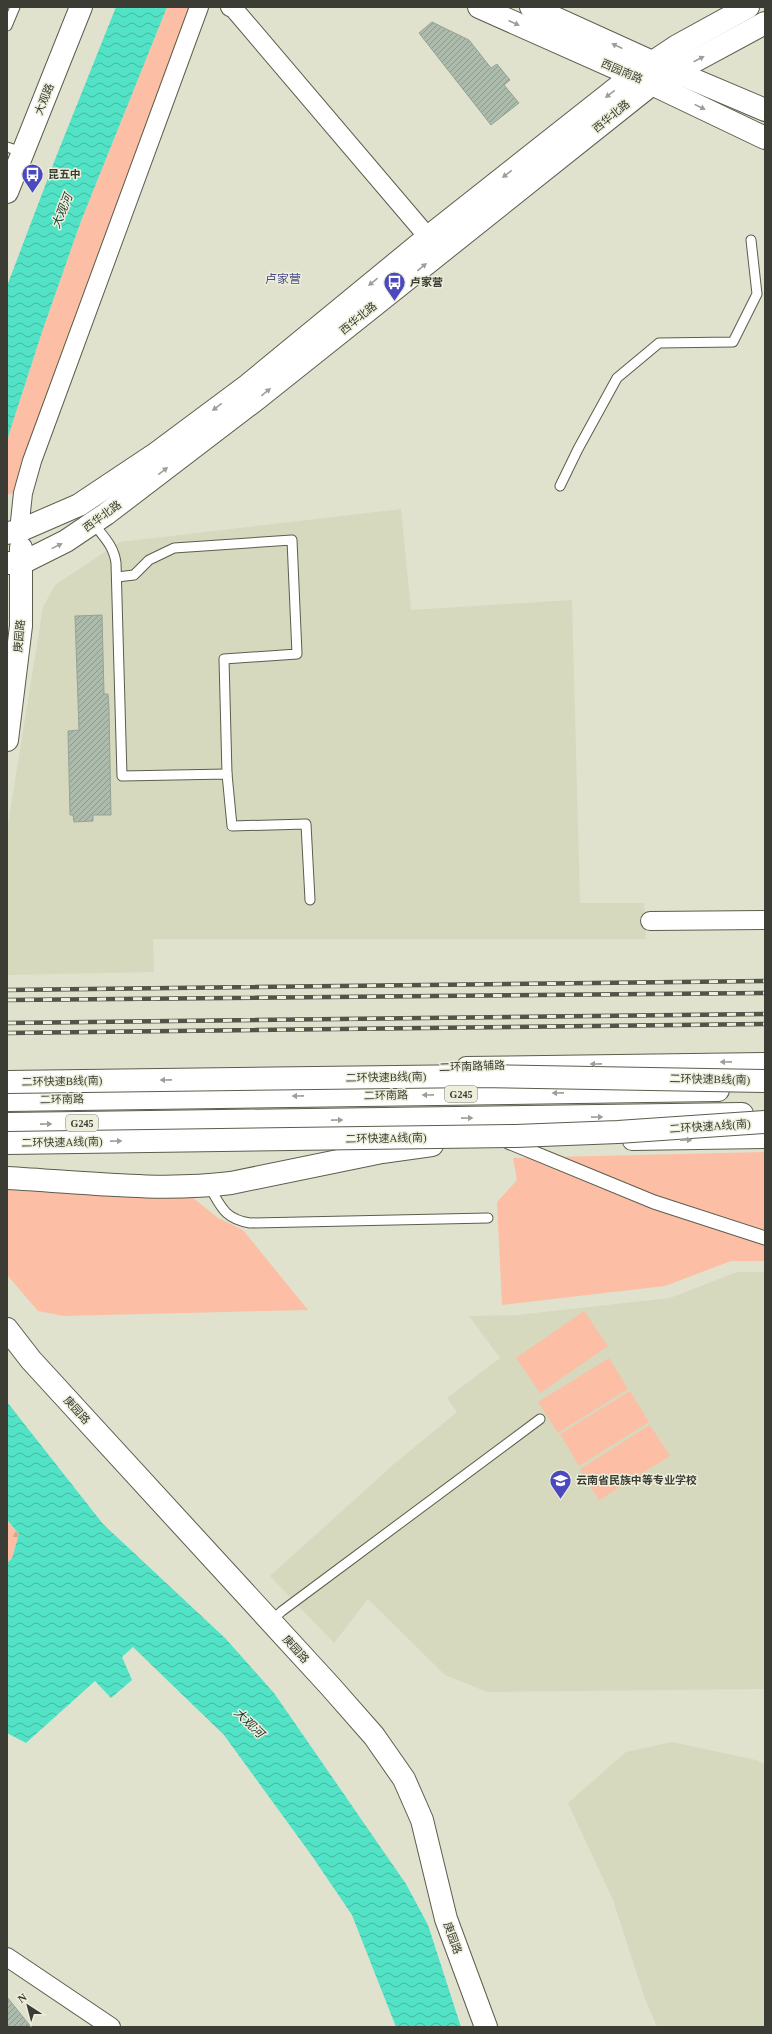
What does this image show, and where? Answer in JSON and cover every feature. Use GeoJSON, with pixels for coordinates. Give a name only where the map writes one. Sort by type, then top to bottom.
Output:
{"type":"FeatureCollection","features":[{"type":"Feature","properties":{"kind":"main road","name":"大观路"},"geometry":{"type":"LineString","coordinates":[[7,192],[15,150],[82,7]]}},
{"type":"Feature","properties":{"kind":"main road","name":"西园南路"},"geometry":{"type":"LineString","coordinates":[[479,7],[642,80],[765,138]]}},
{"type":"Feature","properties":{"kind":"main road","name":"西园南路"},"geometry":{"type":"LineString","coordinates":[[531,7],[652,62],[765,110]]}},
{"type":"Feature","properties":{"kind":"main road","name":"西华北路"},"geometry":{"type":"LineString","coordinates":[[14,563],[66,541],[93,523],[258,398],[642,80],[652,62],[677,46],[748,7]]}},
{"type":"Feature","properties":{"kind":"main road","name":"西华北路"},"geometry":{"type":"LineString","coordinates":[[13,532],[79,505],[154,455],[248,385],[428,237],[642,80],[676,71],[765,24]]}},
{"type":"Feature","properties":{"kind":"main road","name":"庚园路"},"geometry":{"type":"LineString","coordinates":[[7,740],[21,626],[14,563],[13,532]]}},
{"type":"Feature","properties":{"kind":"main road","name":"二环快速B线(南)"},"geometry":{"type":"LineString","coordinates":[[7,1082],[477,1076],[765,1081]]}},
{"type":"Feature","properties":{"kind":"main road","name":"二环南路"},"geometry":{"type":"LineString","coordinates":[[7,1100],[765,1089]]}},
{"type":"Feature","properties":{"kind":"main road","name":"G245"},"geometry":{"type":"LineString","coordinates":[[7,1124],[765,1114]]}},
{"type":"Feature","properties":{"kind":"main road","name":"二环快速A线(南)"},"geometry":{"type":"LineString","coordinates":[[7,1143],[523,1135],[633,1131],[765,1122]]}},
{"type":"Feature","properties":{"kind":"main road"},"geometry":{"type":"LineString","coordinates":[[7,1178],[162,1188],[209,1186],[231,1183],[382,1152],[455,1142]]}},
{"type":"Feature","properties":{"kind":"main road","name":"庚园路"},"geometry":{"type":"LineString","coordinates":[[7,1329],[31,1360],[374,1736],[404,1779],[422,1820],[446,1919],[486,2027]]}},
{"type":"Feature","properties":{"kind":"street"},"geometry":{"type":"LineString","coordinates":[[13,532],[32,461],[199,7]]}},
{"type":"Feature","properties":{"kind":"street"},"geometry":{"type":"LineString","coordinates":[[230,7],[234,9],[428,237]]}},
{"type":"Feature","properties":{"kind":"street"},"geometry":{"type":"LineString","coordinates":[[650,921],[765,920]]}},
{"type":"Feature","properties":{"kind":"street","name":"二环南路辅路"},"geometry":{"type":"LineString","coordinates":[[156,1098],[311,1078],[425,1067],[765,1062]]}},
{"type":"Feature","properties":{"kind":"street"},"geometry":{"type":"LineString","coordinates":[[158,1122],[319,1136],[455,1142],[765,1139]]}},
{"type":"Feature","properties":{"kind":"street"},"geometry":{"type":"LineString","coordinates":[[508,1142],[654,1202],[765,1238]]}},
{"type":"Feature","properties":{"kind":"street"},"geometry":{"type":"LineString","coordinates":[[7,1958],[111,2027]]}},
{"type":"Feature","properties":{"kind":"lane"},"geometry":{"type":"LineString","coordinates":[[7,26],[15,7]]}},
{"type":"Feature","properties":{"kind":"lane"},"geometry":{"type":"LineString","coordinates":[[560,486],[578,449],[617,378],[659,343],[733,342],[757,294],[751,240]]}},
{"type":"Feature","properties":{"kind":"lane"},"geometry":{"type":"LineString","coordinates":[[93,523],[110,544],[115,554],[122,776],[227,774]]}},
{"type":"Feature","properties":{"kind":"lane"},"geometry":{"type":"LineString","coordinates":[[116,577],[134,575],[148,560],[174,548],[292,540],[296,654],[224,659],[227,774],[232,826],[306,824],[310,900]]}},
{"type":"Feature","properties":{"kind":"lane"},"geometry":{"type":"LineString","coordinates":[[209,1186],[225,1212],[235,1221],[250,1223],[488,1218]]}},
{"type":"Feature","properties":{"kind":"lane"},"geometry":{"type":"LineString","coordinates":[[271,1622],[282,1611],[540,1419]]}},
{"type":"Feature","properties":{"kind":"shaded area"},"geometry":{"type":"Polygon","coordinates":[[[401,509],[411,610],[572,600],[580,903],[644,903],[646,939],[153,939],[154,972],[7,975],[7,830],[43,607],[55,585],[120,542],[401,509]]]}},
{"type":"Feature","properties":{"kind":"shaded area","name":"云南省民族中等专业学校"},"geometry":{"type":"Polygon","coordinates":[[[737,1272],[765,1272],[765,1689],[487,1692],[445,1675],[368,1599],[334,1643],[270,1576],[394,1464],[457,1412],[447,1398],[500,1358],[469,1316],[517,1315],[670,1298],[737,1272]]]}},
{"type":"Feature","properties":{"kind":"shaded area"},"geometry":{"type":"Polygon","coordinates":[[[672,1742],[756,1760],[765,1765],[765,2027],[657,2027],[644,1996],[613,1900],[568,1803],[626,1752],[672,1742]]]}},
{"type":"Feature","properties":{"kind":"green space"},"geometry":{"type":"Polygon","coordinates":[[[167,7],[206,7],[23,493],[7,494],[7,440],[42,332],[81,221],[167,7]]]}},
{"type":"Feature","properties":{"kind":"green space"},"geometry":{"type":"Polygon","coordinates":[[[765,1152],[765,1261],[731,1261],[665,1286],[502,1305],[497,1202],[517,1180],[513,1158],[765,1152]]]}},
{"type":"Feature","properties":{"kind":"green space"},"geometry":{"type":"Polygon","coordinates":[[[7,1190],[139,1195],[187,1193],[218,1218],[243,1230],[308,1310],[64,1316],[38,1311],[7,1275],[7,1190]]]}},
{"type":"Feature","properties":{"kind":"green space"},"geometry":{"type":"Polygon","coordinates":[[[584,1311],[608,1346],[540,1393],[516,1358],[584,1311]]]}},
{"type":"Feature","properties":{"kind":"green space"},"geometry":{"type":"Polygon","coordinates":[[[609,1358],[628,1389],[558,1433],[538,1402],[609,1358]]]}},
{"type":"Feature","properties":{"kind":"green space"},"geometry":{"type":"Polygon","coordinates":[[[630,1391],[649,1422],[579,1466],[560,1434],[630,1391]]]}},
{"type":"Feature","properties":{"kind":"green space"},"geometry":{"type":"Polygon","coordinates":[[[650,1425],[670,1456],[599,1500],[580,1469],[650,1425]]]}},
{"type":"Feature","properties":{"kind":"green space"},"geometry":{"type":"Polygon","coordinates":[[[7,1521],[19,1534],[12,1558],[7,1563],[7,1521]]]}},
{"type":"Feature","properties":{"kind":"water","name":"大观河"},"geometry":{"type":"Polygon","coordinates":[[[116,7],[167,7],[81,221],[42,332],[7,440],[7,286],[56,157],[116,7]]]}},
{"type":"Feature","properties":{"kind":"water","name":"大观河"},"geometry":{"type":"Polygon","coordinates":[[[7,1402],[103,1524],[225,1638],[274,1693],[406,1884],[428,1925],[461,2027],[396,2027],[352,1915],[312,1856],[224,1735],[133,1647],[122,1657],[132,1680],[111,1698],[95,1681],[26,1743],[7,1733],[7,1563],[12,1558],[19,1534],[7,1520],[7,1402]]]}},
{"type":"Feature","properties":{"kind":"building"},"geometry":{"type":"Polygon","coordinates":[[[432,22],[469,40],[491,68],[497,64],[510,80],[504,85],[519,103],[491,125],[419,33],[432,22]]]}},
{"type":"Feature","properties":{"kind":"building"},"geometry":{"type":"Polygon","coordinates":[[[102,615],[104,694],[108,694],[109,710],[111,815],[93,815],[93,821],[74,822],[73,815],[70,815],[68,731],[79,730],[75,616],[102,615]]]}},
{"type":"Feature","properties":{"kind":"building"},"geometry":{"type":"Polygon","coordinates":[[[7,1997],[31,2027],[7,2027],[7,1997]]]}},
{"type":"Feature","properties":{"kind":"railway"},"geometry":{"type":"LineString","coordinates":[[7,990],[765,981]]}},
{"type":"Feature","properties":{"kind":"railway"},"geometry":{"type":"LineString","coordinates":[[7,1000],[765,993]]}},
{"type":"Feature","properties":{"kind":"railway"},"geometry":{"type":"LineString","coordinates":[[7,1023],[765,1014]]}},
{"type":"Feature","properties":{"kind":"railway"},"geometry":{"type":"LineString","coordinates":[[7,1033],[765,1024]]}},
{"type":"Feature","properties":{"kind":"place","name":"昆五中"},"geometry":{"type":"Point","coordinates":[32,194]}},
{"type":"Feature","properties":{"kind":"place","name":"卢家营"},"geometry":{"type":"Point","coordinates":[395,302]}},
{"type":"Feature","properties":{"kind":"place","name":"云南省民族中等专业学校"},"geometry":{"type":"Point","coordinates":[560,1500]}},
{"type":"Feature","properties":{"kind":"district","name":"卢家营"},"geometry":{"type":"Point","coordinates":[283,279]}}]}
